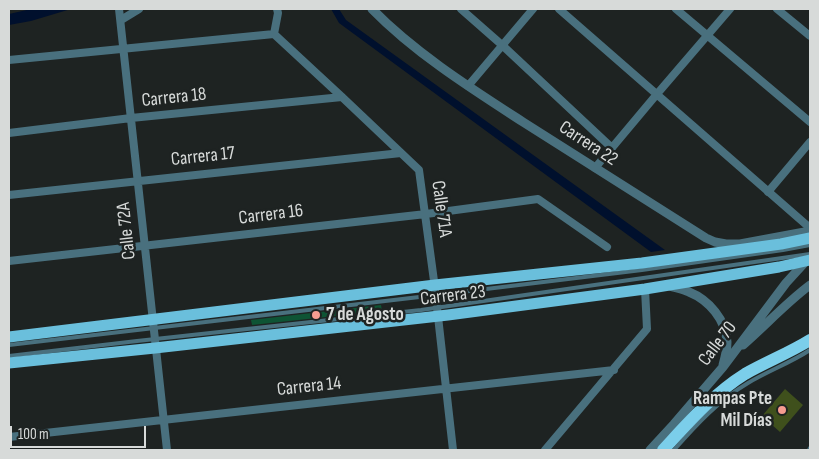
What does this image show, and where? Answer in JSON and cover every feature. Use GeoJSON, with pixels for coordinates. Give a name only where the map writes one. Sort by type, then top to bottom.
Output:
{"type":"FeatureCollection","features":[{"type":"Feature","properties":{"kind":"highway"},"geometry":{"type":"LineString","coordinates":[[651,450],[669,448],[687,423],[708,403],[733,388],[745,374],[810,340]]}},
{"type":"Feature","properties":{"kind":"main road","name":"Carrera 23"},"geometry":{"type":"LineString","coordinates":[[9,337],[153,324],[435,290],[781,244],[810,238]]}},
{"type":"Feature","properties":{"kind":"main road","name":"Carrera 23"},"geometry":{"type":"LineString","coordinates":[[9,363],[155,343],[645,289],[779,267],[809,258]]}},
{"type":"Feature","properties":{"kind":"street"},"geometry":{"type":"LineString","coordinates":[[120,15],[139,9]]}},
{"type":"Feature","properties":{"kind":"street","name":"Carrera 22"},"geometry":{"type":"LineString","coordinates":[[372,9],[395,30],[468,86],[706,238],[726,244],[740,244],[810,230]]}},
{"type":"Feature","properties":{"kind":"street"},"geometry":{"type":"LineString","coordinates":[[461,9],[612,148]]}},
{"type":"Feature","properties":{"kind":"street"},"geometry":{"type":"LineString","coordinates":[[468,86],[533,9]]}},
{"type":"Feature","properties":{"kind":"street"},"geometry":{"type":"LineString","coordinates":[[559,9],[810,230]]}},
{"type":"Feature","properties":{"kind":"street"},"geometry":{"type":"LineString","coordinates":[[676,9],[810,122]]}},
{"type":"Feature","properties":{"kind":"street"},"geometry":{"type":"LineString","coordinates":[[595,168],[730,9]]}},
{"type":"Feature","properties":{"kind":"street"},"geometry":{"type":"LineString","coordinates":[[777,9],[810,36]]}},
{"type":"Feature","properties":{"kind":"street"},"geometry":{"type":"LineString","coordinates":[[9,60],[274,34],[278,11]]}},
{"type":"Feature","properties":{"kind":"street","name":"Calle 72A"},"geometry":{"type":"LineString","coordinates":[[120,15],[167,450]]}},
{"type":"Feature","properties":{"kind":"street","name":"Calle 71A"},"geometry":{"type":"LineString","coordinates":[[274,34],[419,170],[426,214],[453,450]]}},
{"type":"Feature","properties":{"kind":"street","name":"Carrera 18"},"geometry":{"type":"LineString","coordinates":[[9,133],[342,96]]}},
{"type":"Feature","properties":{"kind":"street"},"geometry":{"type":"LineString","coordinates":[[768,192],[810,142]]}},
{"type":"Feature","properties":{"kind":"street","name":"Carrera 17"},"geometry":{"type":"LineString","coordinates":[[9,195],[401,153]]}},
{"type":"Feature","properties":{"kind":"street","name":"Carrera 16"},"geometry":{"type":"LineString","coordinates":[[9,261],[538,200],[606,247]]}},
{"type":"Feature","properties":{"kind":"street","name":"Calle 70"},"geometry":{"type":"LineString","coordinates":[[651,450],[723,367],[786,283],[809,258]]}},
{"type":"Feature","properties":{"kind":"street"},"geometry":{"type":"LineString","coordinates":[[668,285],[690,292],[709,304],[718,315],[723,326],[727,344],[723,367]]}},
{"type":"Feature","properties":{"kind":"street"},"geometry":{"type":"LineString","coordinates":[[733,353],[794,297],[810,285]]}},
{"type":"Feature","properties":{"kind":"street"},"geometry":{"type":"LineString","coordinates":[[545,450],[647,329],[645,289]]}},
{"type":"Feature","properties":{"kind":"street","name":"Carrera 14"},"geometry":{"type":"LineString","coordinates":[[9,437],[614,370]]}},
{"type":"Feature","properties":{"kind":"lane"},"geometry":{"type":"LineString","coordinates":[[435,290],[670,266],[810,245]]}},
{"type":"Feature","properties":{"kind":"lane"},"geometry":{"type":"LineString","coordinates":[[437,312],[809,258]]}},
{"type":"Feature","properties":{"kind":"lane"},"geometry":{"type":"LineString","coordinates":[[9,345],[153,324]]}},
{"type":"Feature","properties":{"kind":"lane"},"geometry":{"type":"LineString","coordinates":[[9,356],[155,343]]}},
{"type":"Feature","properties":{"kind":"lane"},"geometry":{"type":"LineString","coordinates":[[733,388],[750,382],[810,350]]}},
{"type":"Feature","properties":{"kind":"green space","name":"Rampas Pte Mil Días"},"geometry":{"type":"Polygon","coordinates":[[[785,389],[803,405],[780,432],[762,416],[785,389]]]}},
{"type":"Feature","properties":{"kind":"water"},"geometry":{"type":"Polygon","coordinates":[[[31,9],[71,9],[31,21],[9,25],[9,14],[31,9]]]}},
{"type":"Feature","properties":{"kind":"water"},"geometry":{"type":"Polygon","coordinates":[[[331,9],[339,9],[346,20],[665,250],[651,252],[339,23],[331,9]]]}},
{"type":"Feature","properties":{"kind":"building","name":"7 de Agosto"},"geometry":{"type":"Polygon","coordinates":[[[381,305],[382,311],[252,325],[251,320],[381,305]]]}},
{"type":"Feature","properties":{"kind":"place","name":"7 de Agosto"},"geometry":{"type":"Point","coordinates":[316,315]}},
{"type":"Feature","properties":{"kind":"place","name":"Rampas Pte Mil Días"},"geometry":{"type":"Point","coordinates":[782,410]}}]}
